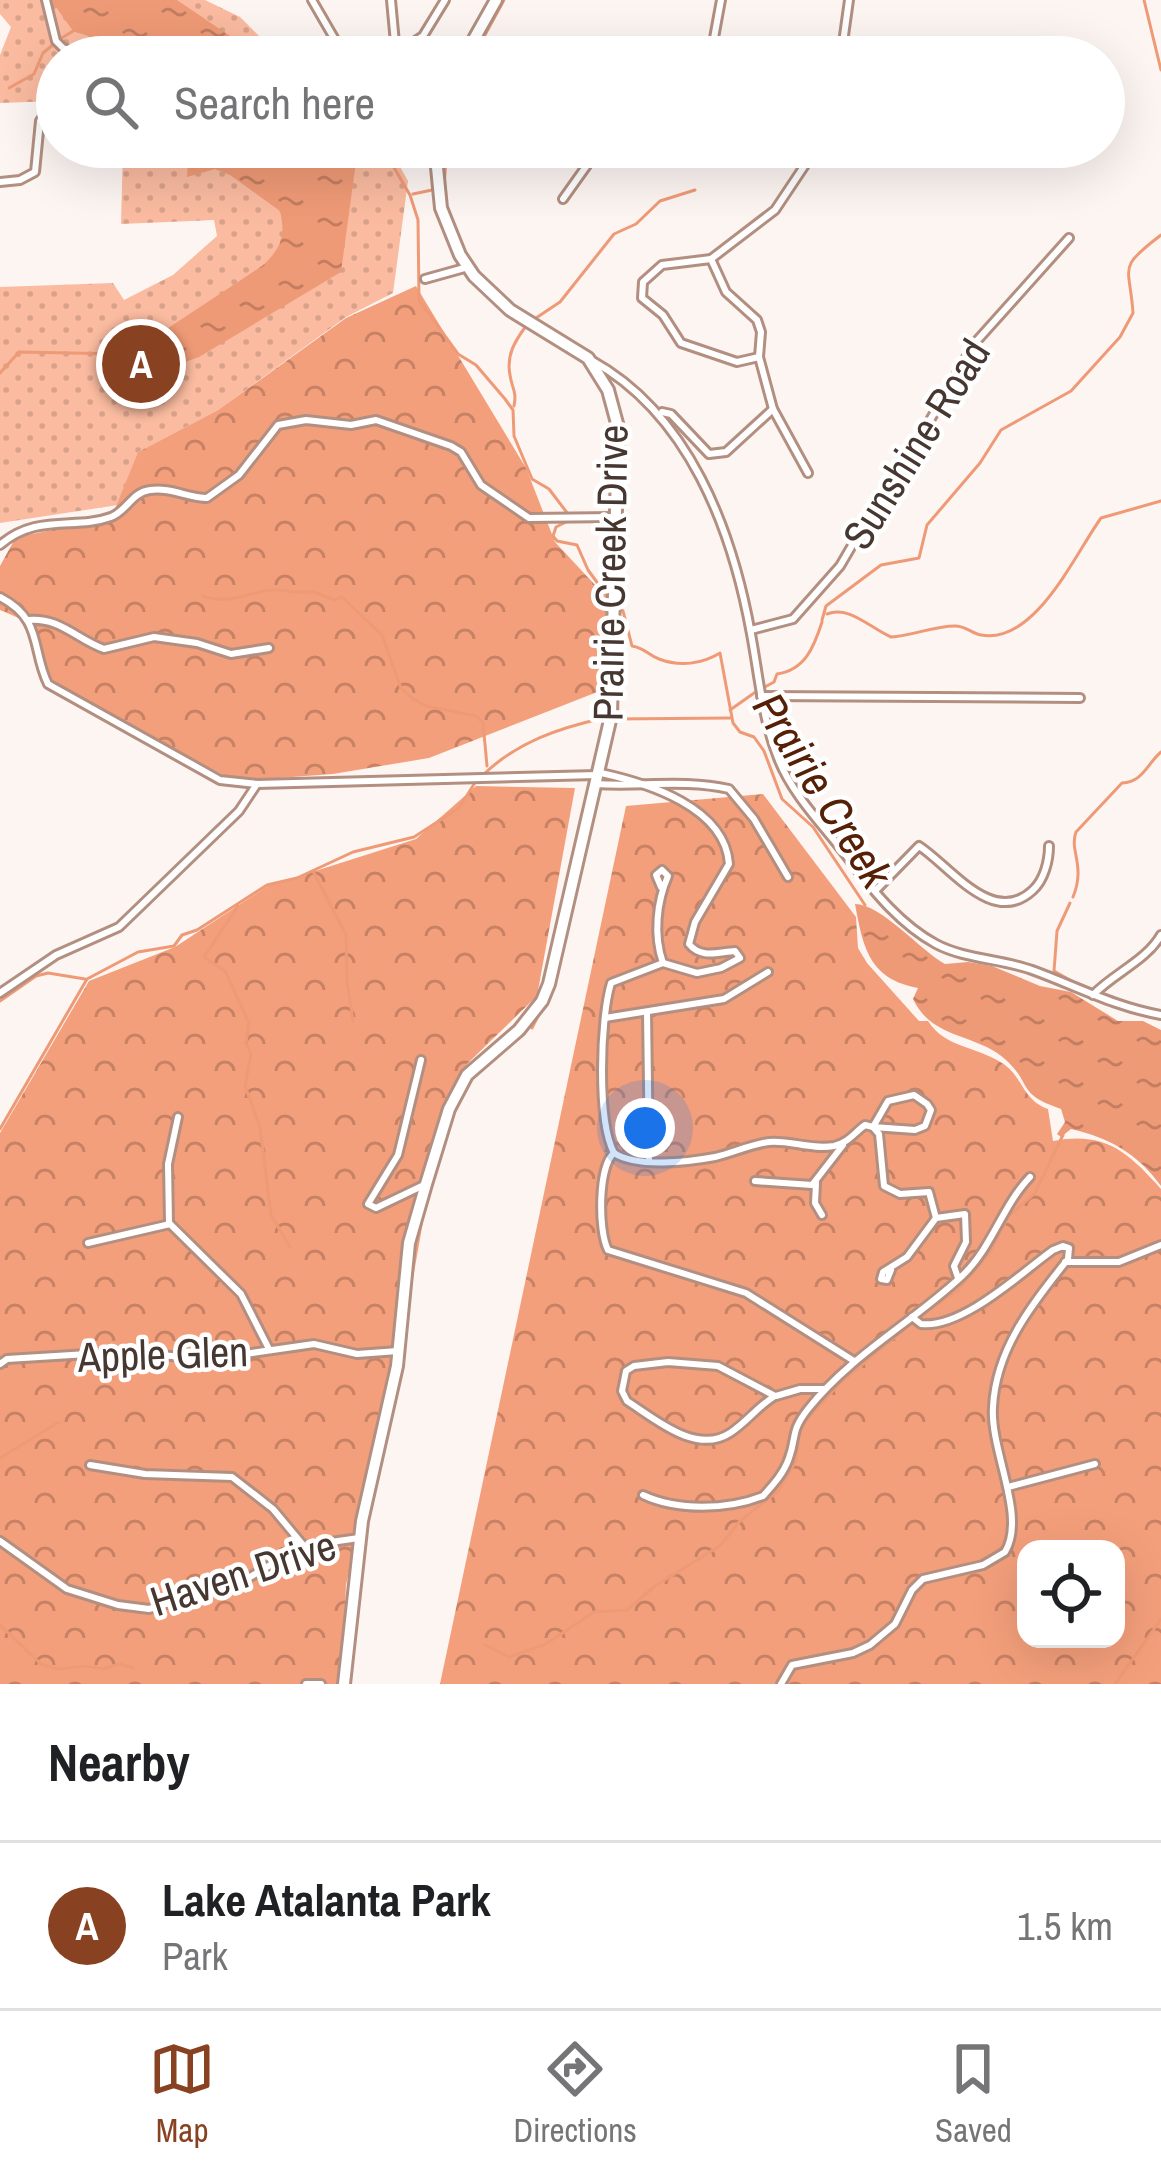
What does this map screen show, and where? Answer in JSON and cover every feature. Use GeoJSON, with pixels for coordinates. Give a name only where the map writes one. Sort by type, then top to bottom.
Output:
{"type":"FeatureCollection","features":[{"type":"Feature","properties":{"kind":"main road"},"geometry":{"type":"LineString","coordinates":[[476,36],[496,0]]}},
{"type":"Feature","properties":{"kind":"main road"},"geometry":{"type":"LineString","coordinates":[[437,168],[440,208],[468,267],[510,310],[588,358]]}},
{"type":"Feature","properties":{"kind":"main road","name":"Prairie Creek Drive"},"geometry":{"type":"LineString","coordinates":[[426,1184],[449,1109],[466,1075],[519,1030],[542,1001],[598,778],[613,697],[619,450],[614,405],[588,358]]}},
{"type":"Feature","properties":{"kind":"main road"},"geometry":{"type":"LineString","coordinates":[[344,1684],[364,1511],[398,1351],[405,1266],[426,1184]]}},
{"type":"Feature","properties":{"kind":"street"},"geometry":{"type":"LineString","coordinates":[[46,0],[55,36]]}},
{"type":"Feature","properties":{"kind":"street"},"geometry":{"type":"LineString","coordinates":[[312,0],[333,36]]}},
{"type":"Feature","properties":{"kind":"street"},"geometry":{"type":"LineString","coordinates":[[391,0],[394,36]]}},
{"type":"Feature","properties":{"kind":"street"},"geometry":{"type":"LineString","coordinates":[[423,36],[445,0]]}},
{"type":"Feature","properties":{"kind":"street"},"geometry":{"type":"LineString","coordinates":[[714,36],[721,0]]}},
{"type":"Feature","properties":{"kind":"street"},"geometry":{"type":"LineString","coordinates":[[844,36],[850,0]]}},
{"type":"Feature","properties":{"kind":"street"},"geometry":{"type":"LineString","coordinates":[[0,182],[35,172],[36,162]]}},
{"type":"Feature","properties":{"kind":"street"},"geometry":{"type":"LineString","coordinates":[[563,200],[585,168]]}},
{"type":"Feature","properties":{"kind":"street"},"geometry":{"type":"LineString","coordinates":[[759,357],[737,362],[681,343],[663,315],[642,298],[643,282],[662,265],[711,259],[776,210],[803,168]]}},
{"type":"Feature","properties":{"kind":"street","name":"Sunshine Road"},"geometry":{"type":"LineString","coordinates":[[751,630],[793,619],[840,566],[854,542],[890,504],[922,434],[974,344],[1069,238]]}},
{"type":"Feature","properties":{"kind":"street"},"geometry":{"type":"LineString","coordinates":[[711,259],[726,292],[757,320],[759,357],[773,409],[808,473]]}},
{"type":"Feature","properties":{"kind":"street"},"geometry":{"type":"LineString","coordinates":[[425,279],[468,267]]}},
{"type":"Feature","properties":{"kind":"street"},"geometry":{"type":"LineString","coordinates":[[588,358],[658,412],[696,468],[721,528],[751,630],[772,743],[786,776],[875,891],[917,932],[940,946],[1027,968],[1093,995],[1161,1015]]}},
{"type":"Feature","properties":{"kind":"street"},"geometry":{"type":"LineString","coordinates":[[658,412],[671,414],[709,454],[717,455],[773,409]]}},
{"type":"Feature","properties":{"kind":"street"},"geometry":{"type":"LineString","coordinates":[[0,545],[45,523],[110,517],[141,492],[178,490],[207,498],[246,467],[271,430],[292,420],[336,426],[376,420],[438,439],[460,452],[481,485],[529,518],[617,517]]}},
{"type":"Feature","properties":{"kind":"street"},"geometry":{"type":"LineString","coordinates":[[0,597],[28,620],[38,638],[47,684],[220,780],[256,784],[480,776],[626,777],[711,820],[728,849],[730,864],[695,922],[689,944],[707,954],[735,950],[740,958],[697,973],[663,963],[611,983],[602,1064],[607,1134],[614,1153],[625,1160],[716,1157],[773,1142],[814,1148],[845,1142]]}},
{"type":"Feature","properties":{"kind":"street"},"geometry":{"type":"LineString","coordinates":[[28,620],[64,625],[104,649],[154,637],[231,654],[269,649]]}},
{"type":"Feature","properties":{"kind":"street"},"geometry":{"type":"LineString","coordinates":[[761,696],[1080,698]]}},
{"type":"Feature","properties":{"kind":"street"},"geometry":{"type":"LineString","coordinates":[[0,993],[56,955],[119,927],[239,811],[256,784]]}},
{"type":"Feature","properties":{"kind":"street"},"geometry":{"type":"LineString","coordinates":[[637,784],[729,789],[754,819],[788,877]]}},
{"type":"Feature","properties":{"kind":"street"},"geometry":{"type":"LineString","coordinates":[[875,891],[920,846],[981,896],[1000,902],[1023,897],[1034,889],[1047,864],[1049,846]]}},
{"type":"Feature","properties":{"kind":"street"},"geometry":{"type":"LineString","coordinates":[[653,966],[661,887]]}},
{"type":"Feature","properties":{"kind":"street"},"geometry":{"type":"LineString","coordinates":[[1093,995],[1114,974],[1147,954],[1161,935]]}},
{"type":"Feature","properties":{"kind":"street"},"geometry":{"type":"LineString","coordinates":[[657,945],[663,963]]}},
{"type":"Feature","properties":{"kind":"street"},"geometry":{"type":"LineString","coordinates":[[605,1018],[724,999],[768,972]]}},
{"type":"Feature","properties":{"kind":"street"},"geometry":{"type":"LineString","coordinates":[[647,1012],[649,1160]]}},
{"type":"Feature","properties":{"kind":"street"},"geometry":{"type":"LineString","coordinates":[[421,1060],[401,1145],[368,1204],[372,1208],[426,1184]]}},
{"type":"Feature","properties":{"kind":"street"},"geometry":{"type":"LineString","coordinates":[[754,1181],[809,1186],[865,1125],[874,1126],[915,1130],[925,1126],[931,1110],[922,1098],[896,1096],[882,1107],[874,1126]]}},
{"type":"Feature","properties":{"kind":"street"},"geometry":{"type":"LineString","coordinates":[[178,1117],[168,1163],[170,1224],[241,1294],[269,1349]]}},
{"type":"Feature","properties":{"kind":"street"},"geometry":{"type":"LineString","coordinates":[[874,1126],[879,1134],[884,1186],[900,1194],[929,1192],[936,1218]]}},
{"type":"Feature","properties":{"kind":"street"},"geometry":{"type":"LineString","coordinates":[[614,1153],[605,1165],[602,1215],[608,1250],[746,1293],[855,1362]]}},
{"type":"Feature","properties":{"kind":"street"},"geometry":{"type":"LineString","coordinates":[[643,1495],[662,1504],[683,1506],[763,1496],[788,1462],[797,1424],[825,1389],[958,1279],[982,1252],[1016,1191],[1030,1177]]}},
{"type":"Feature","properties":{"kind":"street"},"geometry":{"type":"LineString","coordinates":[[816,1183],[815,1203],[822,1215]]}},
{"type":"Feature","properties":{"kind":"street"},"geometry":{"type":"LineString","coordinates":[[891,1270],[915,1248],[936,1218],[965,1214],[966,1242],[954,1266],[958,1279]]}},
{"type":"Feature","properties":{"kind":"street"},"geometry":{"type":"LineString","coordinates":[[88,1243],[170,1224]]}},
{"type":"Feature","properties":{"kind":"street"},"geometry":{"type":"LineString","coordinates":[[1065,1262],[1119,1262],[1161,1245]]}},
{"type":"Feature","properties":{"kind":"street"},"geometry":{"type":"LineString","coordinates":[[781,1684],[792,1665],[853,1652],[885,1635],[911,1590],[923,1579],[983,1565],[1005,1552],[1013,1529],[993,1420],[997,1378],[1012,1337],[1070,1253],[1063,1246],[977,1305],[929,1326],[912,1317]]}},
{"type":"Feature","properties":{"kind":"street","name":"Apple Glen"},"geometry":{"type":"LineString","coordinates":[[0,1364],[7,1359],[120,1352],[210,1359],[314,1344],[357,1354],[398,1351]]}},
{"type":"Feature","properties":{"kind":"street"},"geometry":{"type":"LineString","coordinates":[[775,1396],[739,1374],[705,1364],[634,1366],[622,1381],[627,1400],[671,1429],[701,1440],[725,1436],[775,1396],[825,1389]]}},
{"type":"Feature","properties":{"kind":"street"},"geometry":{"type":"LineString","coordinates":[[1008,1487],[1095,1464]]}},
{"type":"Feature","properties":{"kind":"street"},"geometry":{"type":"LineString","coordinates":[[90,1466],[146,1474],[232,1477],[272,1509],[303,1546]]}},
{"type":"Feature","properties":{"kind":"street","name":"Haven Drive"},"geometry":{"type":"LineString","coordinates":[[0,1540],[67,1589],[149,1609],[243,1581],[303,1546],[360,1538]]}},
{"type":"Feature","properties":{"kind":"street"},"geometry":{"type":"LineString","coordinates":[[306,1684],[321,1684]]}},
{"type":"Feature","properties":{"kind":"shaded area"},"geometry":{"type":"Polygon","coordinates":[[[0,0],[205,0],[240,17],[259,36],[36,36],[36,102],[0,103],[0,55],[11,27],[0,14],[0,0]]]}},
{"type":"Feature","properties":{"kind":"shaded area"},"geometry":{"type":"Polygon","coordinates":[[[122,168],[401,168],[408,181],[393,293],[346,317],[218,410],[138,452],[118,505],[0,523],[0,287],[113,283],[124,300],[173,275],[217,236],[214,220],[121,224],[122,168]]]}},
{"type":"Feature","properties":{"kind":"green space"},"geometry":{"type":"Polygon","coordinates":[[[416,286],[526,468],[555,542],[609,600],[610,687],[429,758],[333,774],[235,781],[49,683],[21,619],[0,610],[0,566],[16,537],[111,519],[138,452],[218,410],[346,318],[416,286]]]}},
{"type":"Feature","properties":{"kind":"green space"},"geometry":{"type":"Polygon","coordinates":[[[476,786],[575,788],[537,996],[467,1064],[429,1188],[400,1352],[346,1585],[341,1684],[0,1684],[0,1133],[89,981],[175,947],[268,886],[416,839],[476,786]]]}},
{"type":"Feature","properties":{"kind":"green space"},"geometry":{"type":"Polygon","coordinates":[[[763,794],[856,917],[858,948],[867,963],[919,1021],[928,1021],[943,1037],[1009,1068],[1033,1100],[1048,1109],[1053,1141],[1087,1139],[1114,1147],[1161,1189],[1161,1684],[440,1684],[626,806],[763,794]]]}},
{"type":"Feature","properties":{"kind":"water"},"geometry":{"type":"Polygon","coordinates":[[[51,0],[177,0],[230,36],[88,36],[73,31],[51,0]]]}},
{"type":"Feature","properties":{"kind":"water"},"geometry":{"type":"Polygon","coordinates":[[[188,168],[355,168],[341,272],[199,357],[166,369],[154,367],[150,340],[262,266],[278,248],[282,235],[280,211],[230,175],[215,169],[187,177],[188,168]]]}},
{"type":"Feature","properties":{"kind":"water"},"geometry":{"type":"Polygon","coordinates":[[[855,904],[877,911],[945,964],[992,966],[1040,986],[1071,992],[1118,1021],[1143,1021],[1161,1030],[1161,1186],[1133,1156],[1111,1143],[1071,1129],[1061,1137],[1057,1134],[1065,1122],[1061,1109],[1031,1093],[1006,1060],[931,1022],[913,999],[918,988],[889,977],[871,959],[855,904]]]}},
{"type":"Feature","properties":{"kind":"waterway"},"geometry":{"type":"LineString","coordinates":[[484,36],[504,0]]}},
{"type":"Feature","properties":{"kind":"waterway"},"geometry":{"type":"LineString","coordinates":[[1144,0],[1161,70]]}},
{"type":"Feature","properties":{"kind":"waterway"},"geometry":{"type":"LineString","coordinates":[[65,36],[73,31]]}},
{"type":"Feature","properties":{"kind":"waterway"},"geometry":{"type":"LineString","coordinates":[[9,88],[36,69]]}},
{"type":"Feature","properties":{"kind":"waterway","name":"Prairie Creek"},"geometry":{"type":"LineString","coordinates":[[394,168],[418,220],[419,300],[458,354],[476,365],[513,410],[514,436],[532,479],[549,489],[568,514]]}},
{"type":"Feature","properties":{"kind":"waterway"},"geometry":{"type":"LineString","coordinates":[[444,186],[445,168]]}},
{"type":"Feature","properties":{"kind":"waterway"},"geometry":{"type":"LineString","coordinates":[[413,194],[432,190]]}},
{"type":"Feature","properties":{"kind":"waterway"},"geometry":{"type":"LineString","coordinates":[[533,320],[560,302],[614,234],[636,224],[660,201],[695,190]]}},
{"type":"Feature","properties":{"kind":"waterway"},"geometry":{"type":"LineString","coordinates":[[822,620],[826,606],[881,565],[919,558],[927,525],[980,463],[1001,430],[1071,391],[1120,337],[1133,313],[1129,269],[1137,255],[1161,235]]}},
{"type":"Feature","properties":{"kind":"waterway"},"geometry":{"type":"LineString","coordinates":[[514,406],[509,361],[526,326]]}},
{"type":"Feature","properties":{"kind":"waterway"},"geometry":{"type":"LineString","coordinates":[[126,355],[153,350]]}},
{"type":"Feature","properties":{"kind":"waterway"},"geometry":{"type":"LineString","coordinates":[[0,373],[19,352],[121,354]]}},
{"type":"Feature","properties":{"kind":"waterway"},"geometry":{"type":"LineString","coordinates":[[827,614],[851,615],[891,637],[955,626],[981,635],[1001,634],[1019,626],[1052,594],[1101,518],[1161,501]]}},
{"type":"Feature","properties":{"kind":"waterway","name":"Prairie Creek"},"geometry":{"type":"LineString","coordinates":[[568,521],[556,527],[553,536],[577,545],[610,600]]}},
{"type":"Feature","properties":{"kind":"waterway"},"geometry":{"type":"LineString","coordinates":[[202,596],[230,599],[277,590],[312,591],[334,600],[342,597],[382,635],[401,688],[412,698],[426,706],[476,716],[483,723],[487,766]]}},
{"type":"Feature","properties":{"kind":"waterway","name":"Prairie Creek"},"geometry":{"type":"LineString","coordinates":[[618,607],[632,646],[655,657],[691,663],[720,653],[733,723],[740,732],[754,737],[782,799],[813,827],[865,905]]}},
{"type":"Feature","properties":{"kind":"waterway"},"geometry":{"type":"LineString","coordinates":[[763,688],[777,674],[801,662],[822,622]]}},
{"type":"Feature","properties":{"kind":"waterway"},"geometry":{"type":"LineString","coordinates":[[730,710],[757,691]]}},
{"type":"Feature","properties":{"kind":"waterway"},"geometry":{"type":"LineString","coordinates":[[614,719],[730,718]]}},
{"type":"Feature","properties":{"kind":"waterway"},"geometry":{"type":"LineString","coordinates":[[483,775],[539,738],[605,721]]}},
{"type":"Feature","properties":{"kind":"waterway"},"geometry":{"type":"LineString","coordinates":[[1073,897],[1078,876],[1076,832],[1122,783],[1140,776],[1161,752]]}},
{"type":"Feature","properties":{"kind":"waterway"},"geometry":{"type":"LineString","coordinates":[[0,1129],[87,979],[138,952],[174,946],[182,935],[267,885],[297,878],[353,852],[414,837],[459,808],[476,781]]}},
{"type":"Feature","properties":{"kind":"waterway"},"geometry":{"type":"LineString","coordinates":[[563,900],[581,822]]}},
{"type":"Feature","properties":{"kind":"waterway"},"geometry":{"type":"LineString","coordinates":[[313,871],[346,935],[353,1021]]}},
{"type":"Feature","properties":{"kind":"waterway"},"geometry":{"type":"LineString","coordinates":[[1070,903],[1057,931],[1054,971],[1075,983]]}},
{"type":"Feature","properties":{"kind":"waterway"},"geometry":{"type":"LineString","coordinates":[[238,906],[204,957],[225,971],[249,1023],[246,1043],[251,1054],[245,1086],[260,1127],[271,1215],[290,1247]]}},
{"type":"Feature","properties":{"kind":"waterway"},"geometry":{"type":"LineString","coordinates":[[0,1001],[36,976],[48,973],[85,979]]}},
{"type":"Feature","properties":{"kind":"waterway"},"geometry":{"type":"LineString","coordinates":[[532,1028],[541,1010]]}},
{"type":"Feature","properties":{"kind":"waterway"},"geometry":{"type":"LineString","coordinates":[[918,1318],[958,1290],[989,1254],[1008,1217],[1035,1193],[1063,1135]]}},
{"type":"Feature","properties":{"kind":"waterway"},"geometry":{"type":"LineString","coordinates":[[801,1426],[840,1383],[913,1322]]}},
{"type":"Feature","properties":{"kind":"waterway"},"geometry":{"type":"LineString","coordinates":[[0,1458],[59,1422]]}},
{"type":"Feature","properties":{"kind":"waterway"},"geometry":{"type":"LineString","coordinates":[[485,1645],[509,1657],[546,1644],[594,1612],[627,1610],[655,1586],[721,1545],[739,1522],[779,1490],[796,1461],[798,1435]]}},
{"type":"Feature","properties":{"kind":"waterway"},"geometry":{"type":"LineString","coordinates":[[1115,1684],[1161,1619]]}},
{"type":"Feature","properties":{"kind":"waterway"},"geometry":{"type":"LineString","coordinates":[[0,1625],[41,1664],[57,1669],[104,1669],[119,1664],[133,1668]]}},
{"type":"Feature","properties":{"kind":"place","name":"Lake Atalanta Park"},"geometry":{"type":"Point","coordinates":[141,364]}}]}
